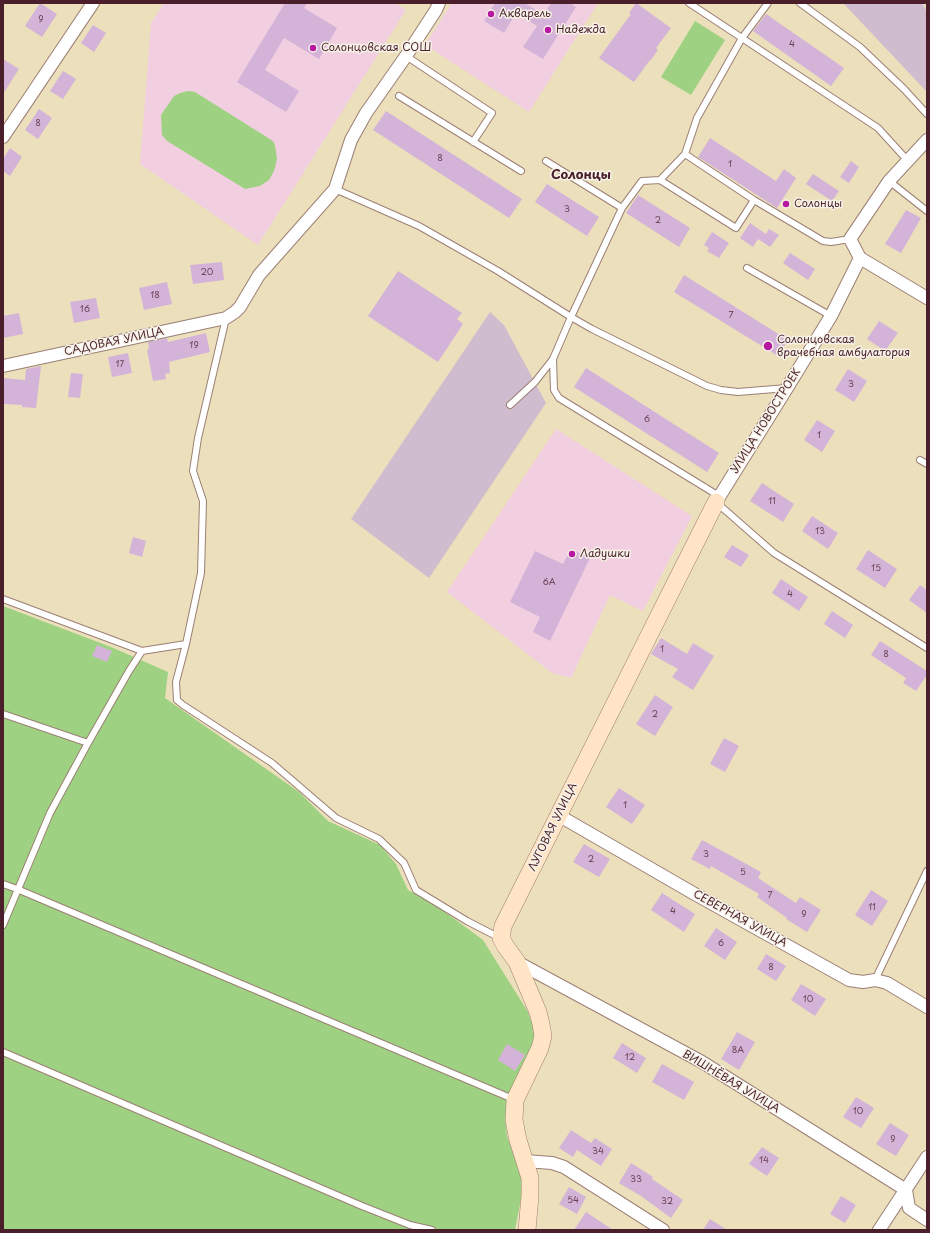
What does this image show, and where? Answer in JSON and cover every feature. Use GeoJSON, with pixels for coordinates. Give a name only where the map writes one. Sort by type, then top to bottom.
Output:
{"type":"FeatureCollection","features":[{"type":"Feature","properties":{"kind":"street"},"geometry":{"type":"LineString","coordinates":[[3,137],[93,3]]}},
{"type":"Feature","properties":{"kind":"street"},"geometry":{"type":"LineString","coordinates":[[226,318],[240,307],[259,275],[335,189],[351,140],[366,113],[406,56],[439,3]]}},
{"type":"Feature","properties":{"kind":"street"},"geometry":{"type":"LineString","coordinates":[[927,140],[889,181],[850,240],[860,258],[927,298]]}},
{"type":"Feature","properties":{"kind":"street","name":"УЛИЦА НОВОСТРОЕК"},"geometry":{"type":"LineString","coordinates":[[718,499],[831,316],[860,258]]}},
{"type":"Feature","properties":{"kind":"street","name":"САДОВАЯ УЛИЦА"},"geometry":{"type":"LineString","coordinates":[[3,366],[226,318]]}},
{"type":"Feature","properties":{"kind":"street","name":"ЛУГОВАЯ УЛИЦА"},"geometry":{"type":"LineString","coordinates":[[501,938],[503,926],[718,499]]}},
{"type":"Feature","properties":{"kind":"street","name":"СЕВЕРНАЯ УЛИЦА"},"geometry":{"type":"LineString","coordinates":[[558,815],[692,893],[850,980],[863,982],[875,980],[887,983],[927,1007]]}},
{"type":"Feature","properties":{"kind":"street"},"geometry":{"type":"LineString","coordinates":[[501,938],[517,962],[538,1012],[543,1036],[540,1048],[515,1100],[514,1120],[518,1140],[530,1178],[527,1230]]}},
{"type":"Feature","properties":{"kind":"street","name":"ВИШНЁВАЯ УЛИЦА"},"geometry":{"type":"LineString","coordinates":[[517,962],[702,1062],[906,1190]]}},
{"type":"Feature","properties":{"kind":"street"},"geometry":{"type":"LineString","coordinates":[[879,1230],[927,1158]]}},
{"type":"Feature","properties":{"kind":"street"},"geometry":{"type":"LineString","coordinates":[[525,1161],[552,1163],[564,1167],[663,1230]]}},
{"type":"Feature","properties":{"kind":"street"},"geometry":{"type":"LineString","coordinates":[[906,1190],[909,1208],[927,1220]]}},
{"type":"Feature","properties":{"kind":"lane"},"geometry":{"type":"LineString","coordinates":[[689,3],[878,128],[908,161]]}},
{"type":"Feature","properties":{"kind":"lane"},"geometry":{"type":"LineString","coordinates":[[660,180],[685,154],[697,118],[742,38],[768,3]]}},
{"type":"Feature","properties":{"kind":"lane"},"geometry":{"type":"LineString","coordinates":[[800,3],[860,47],[927,114]]}},
{"type":"Feature","properties":{"kind":"lane"},"geometry":{"type":"LineString","coordinates":[[406,56],[492,113],[473,142]]}},
{"type":"Feature","properties":{"kind":"lane"},"geometry":{"type":"LineString","coordinates":[[399,96],[521,171]]}},
{"type":"Feature","properties":{"kind":"lane"},"geometry":{"type":"LineString","coordinates":[[685,154],[754,200],[823,241],[831,242],[850,240]]}},
{"type":"Feature","properties":{"kind":"lane"},"geometry":{"type":"LineString","coordinates":[[546,161],[622,208]]}},
{"type":"Feature","properties":{"kind":"lane"},"geometry":{"type":"LineString","coordinates":[[510,405],[535,382],[553,359],[622,208],[642,181],[660,180],[736,228],[754,200]]}},
{"type":"Feature","properties":{"kind":"lane"},"geometry":{"type":"LineString","coordinates":[[889,181],[927,211]]}},
{"type":"Feature","properties":{"kind":"lane"},"geometry":{"type":"LineString","coordinates":[[335,189],[419,226],[498,271],[571,317],[707,386],[721,390],[738,392],[787,388]]}},
{"type":"Feature","properties":{"kind":"lane"},"geometry":{"type":"LineString","coordinates":[[747,268],[831,316]]}},
{"type":"Feature","properties":{"kind":"lane"},"geometry":{"type":"LineString","coordinates":[[226,318],[198,438],[193,471],[203,501],[201,573],[186,644],[176,682],[177,700],[272,763],[336,818],[379,839],[404,863],[416,890],[467,921],[501,938]]}},
{"type":"Feature","properties":{"kind":"lane"},"geometry":{"type":"LineString","coordinates":[[553,359],[554,390],[559,398],[718,499],[774,553],[927,648]]}},
{"type":"Feature","properties":{"kind":"lane"},"geometry":{"type":"LineString","coordinates":[[920,460],[927,464]]}},
{"type":"Feature","properties":{"kind":"lane"},"geometry":{"type":"LineString","coordinates":[[3,599],[142,651],[186,644]]}},
{"type":"Feature","properties":{"kind":"lane"},"geometry":{"type":"LineString","coordinates":[[3,925],[50,813],[88,743],[142,651]]}},
{"type":"Feature","properties":{"kind":"lane"},"geometry":{"type":"LineString","coordinates":[[3,714],[88,743]]}},
{"type":"Feature","properties":{"kind":"lane"},"geometry":{"type":"LineString","coordinates":[[875,980],[927,871]]}},
{"type":"Feature","properties":{"kind":"lane"},"geometry":{"type":"LineString","coordinates":[[3,884],[18,889],[515,1100]]}},
{"type":"Feature","properties":{"kind":"lane"},"geometry":{"type":"LineString","coordinates":[[3,1052],[410,1226],[432,1230]]}},
{"type":"Feature","properties":{"kind":"shaded area"},"geometry":{"type":"Polygon","coordinates":[[[164,3],[395,3],[406,10],[258,245],[140,164],[151,23],[164,3]]]}},
{"type":"Feature","properties":{"kind":"shaded area"},"geometry":{"type":"Polygon","coordinates":[[[452,3],[598,3],[529,112],[425,45],[452,3]]]}},
{"type":"Feature","properties":{"kind":"shaded area"},"geometry":{"type":"Polygon","coordinates":[[[843,3],[922,3],[927,12],[927,92],[843,3]]]}},
{"type":"Feature","properties":{"kind":"shaded area"},"geometry":{"type":"Polygon","coordinates":[[[490,312],[504,325],[546,403],[429,578],[351,519],[490,312]]]}},
{"type":"Feature","properties":{"kind":"shaded area","name":"Ладушки"},"geometry":{"type":"Polygon","coordinates":[[[556,429],[692,516],[643,611],[610,595],[571,678],[552,673],[447,592],[556,429]]]}},
{"type":"Feature","properties":{"kind":"green space"},"geometry":{"type":"Polygon","coordinates":[[[695,21],[725,40],[691,95],[661,77],[695,21]]]}},
{"type":"Feature","properties":{"kind":"green space"},"geometry":{"type":"Polygon","coordinates":[[[188,91],[195,92],[273,141],[277,159],[274,171],[269,180],[260,186],[245,189],[167,141],[162,135],[161,115],[174,96],[188,91]]]}},
{"type":"Feature","properties":{"kind":"green space"},"geometry":{"type":"Polygon","coordinates":[[[3,606],[111,647],[168,672],[165,698],[299,792],[328,821],[380,845],[396,864],[408,890],[441,909],[483,940],[528,1012],[537,1039],[515,1084],[505,1116],[507,1136],[524,1183],[515,1230],[3,1230],[3,606]]]}},
{"type":"Feature","properties":{"kind":"building"},"geometry":{"type":"Polygon","coordinates":[[[40,3],[57,14],[42,37],[25,26],[40,3]]]}},
{"type":"Feature","properties":{"kind":"building","name":"Солонцовская СОШ"},"geometry":{"type":"Polygon","coordinates":[[[285,3],[307,3],[304,8],[337,28],[319,59],[284,38],[265,70],[299,91],[286,112],[237,82],[285,3]]]}},
{"type":"Feature","properties":{"kind":"building","name":"Надежда"},"geometry":{"type":"Polygon","coordinates":[[[495,3],[525,3],[544,15],[551,3],[570,3],[576,7],[543,59],[523,47],[537,26],[516,13],[504,33],[484,21],[495,3]]]}},
{"type":"Feature","properties":{"kind":"building"},"geometry":{"type":"Polygon","coordinates":[[[636,3],[671,28],[656,48],[658,50],[634,82],[599,58],[631,14],[629,13],[636,3]]]}},
{"type":"Feature","properties":{"kind":"building"},"geometry":{"type":"Polygon","coordinates":[[[766,14],[844,68],[831,86],[753,31],[766,14]]]}},
{"type":"Feature","properties":{"kind":"building"},"geometry":{"type":"Polygon","coordinates":[[[93,25],[106,33],[94,52],[81,43],[93,25]]]}},
{"type":"Feature","properties":{"kind":"building"},"geometry":{"type":"Polygon","coordinates":[[[3,59],[19,69],[3,94],[3,59]]]}},
{"type":"Feature","properties":{"kind":"building"},"geometry":{"type":"Polygon","coordinates":[[[63,71],[76,79],[63,99],[50,91],[63,71]]]}},
{"type":"Feature","properties":{"kind":"building"},"geometry":{"type":"Polygon","coordinates":[[[39,109],[52,118],[38,139],[25,130],[39,109]]]}},
{"type":"Feature","properties":{"kind":"building"},"geometry":{"type":"Polygon","coordinates":[[[386,111],[522,199],[509,218],[373,130],[386,111]]]}},
{"type":"Feature","properties":{"kind":"building"},"geometry":{"type":"Polygon","coordinates":[[[710,138],[776,181],[784,169],[796,178],[777,208],[698,157],[710,138]]]}},
{"type":"Feature","properties":{"kind":"building"},"geometry":{"type":"Polygon","coordinates":[[[10,148],[22,157],[10,176],[3,171],[3,159],[10,148]]]}},
{"type":"Feature","properties":{"kind":"building"},"geometry":{"type":"Polygon","coordinates":[[[851,161],[859,167],[849,183],[840,177],[851,161]]]}},
{"type":"Feature","properties":{"kind":"building"},"geometry":{"type":"Polygon","coordinates":[[[813,174],[839,191],[832,201],[806,184],[813,174]]]}},
{"type":"Feature","properties":{"kind":"building"},"geometry":{"type":"Polygon","coordinates":[[[547,184],[599,217],[587,236],[535,202],[547,184]]]}},
{"type":"Feature","properties":{"kind":"building"},"geometry":{"type":"Polygon","coordinates":[[[638,195],[690,228],[679,247],[626,213],[638,195]]]}},
{"type":"Feature","properties":{"kind":"building"},"geometry":{"type":"Polygon","coordinates":[[[906,210],[921,218],[901,253],[885,244],[906,210]]]}},
{"type":"Feature","properties":{"kind":"building"},"geometry":{"type":"Polygon","coordinates":[[[750,223],[766,234],[769,229],[779,235],[770,247],[758,239],[753,247],[740,238],[750,223]]]}},
{"type":"Feature","properties":{"kind":"building"},"geometry":{"type":"Polygon","coordinates":[[[712,232],[729,243],[719,258],[707,251],[709,248],[704,245],[712,232]]]}},
{"type":"Feature","properties":{"kind":"building"},"geometry":{"type":"Polygon","coordinates":[[[790,253],[815,269],[808,280],[783,263],[790,253]]]}},
{"type":"Feature","properties":{"kind":"building"},"geometry":{"type":"Polygon","coordinates":[[[222,262],[224,280],[193,284],[190,265],[222,262]]]}},
{"type":"Feature","properties":{"kind":"building"},"geometry":{"type":"Polygon","coordinates":[[[398,271],[462,313],[457,319],[463,324],[438,362],[368,316],[398,271]]]}},
{"type":"Feature","properties":{"kind":"building"},"geometry":{"type":"Polygon","coordinates":[[[684,275],[788,340],[778,356],[674,292],[684,275]]]}},
{"type":"Feature","properties":{"kind":"building"},"geometry":{"type":"Polygon","coordinates":[[[167,282],[172,304],[144,310],[139,288],[167,282]]]}},
{"type":"Feature","properties":{"kind":"building"},"geometry":{"type":"Polygon","coordinates":[[[96,298],[100,318],[74,323],[70,302],[96,298]]]}},
{"type":"Feature","properties":{"kind":"building"},"geometry":{"type":"Polygon","coordinates":[[[19,313],[23,334],[3,338],[3,316],[19,313]]]}},
{"type":"Feature","properties":{"kind":"building"},"geometry":{"type":"Polygon","coordinates":[[[879,321],[898,333],[885,351],[867,339],[879,321]]]}},
{"type":"Feature","properties":{"kind":"building"},"geometry":{"type":"Polygon","coordinates":[[[206,333],[210,352],[169,362],[170,373],[165,374],[166,379],[153,381],[147,350],[149,349],[148,342],[167,338],[168,342],[206,333]]]}},
{"type":"Feature","properties":{"kind":"building"},"geometry":{"type":"Polygon","coordinates":[[[128,353],[132,373],[112,377],[108,357],[128,353]]]}},
{"type":"Feature","properties":{"kind":"building"},"geometry":{"type":"Polygon","coordinates":[[[41,366],[36,408],[22,407],[22,405],[3,404],[3,378],[25,380],[26,369],[41,366]]]}},
{"type":"Feature","properties":{"kind":"building"},"geometry":{"type":"Polygon","coordinates":[[[586,368],[719,453],[707,472],[574,387],[586,368]]]}},
{"type":"Feature","properties":{"kind":"building"},"geometry":{"type":"Polygon","coordinates":[[[848,369],[867,381],[854,402],[835,390],[848,369]]]}},
{"type":"Feature","properties":{"kind":"building"},"geometry":{"type":"Polygon","coordinates":[[[71,373],[83,374],[80,398],[68,397],[71,373]]]}},
{"type":"Feature","properties":{"kind":"building"},"geometry":{"type":"Polygon","coordinates":[[[817,420],[835,431],[822,452],[804,440],[817,420]]]}},
{"type":"Feature","properties":{"kind":"building"},"geometry":{"type":"Polygon","coordinates":[[[762,483],[794,504],[783,522],[750,501],[762,483]]]}},
{"type":"Feature","properties":{"kind":"building"},"geometry":{"type":"Polygon","coordinates":[[[812,516],[838,533],[828,549],[802,531],[812,516]]]}},
{"type":"Feature","properties":{"kind":"building"},"geometry":{"type":"Polygon","coordinates":[[[133,537],[146,541],[142,557],[129,553],[133,537]]]}},
{"type":"Feature","properties":{"kind":"building"},"geometry":{"type":"Polygon","coordinates":[[[732,545],[749,555],[741,567],[724,557],[732,545]]]}},
{"type":"Feature","properties":{"kind":"building"},"geometry":{"type":"Polygon","coordinates":[[[571,549],[590,558],[550,641],[533,632],[540,617],[510,602],[535,551],[563,564],[571,549]]]}},
{"type":"Feature","properties":{"kind":"building"},"geometry":{"type":"Polygon","coordinates":[[[868,550],[897,569],[885,588],[856,569],[868,550]]]}},
{"type":"Feature","properties":{"kind":"building"},"geometry":{"type":"Polygon","coordinates":[[[781,579],[808,597],[799,611],[772,593],[781,579]]]}},
{"type":"Feature","properties":{"kind":"building"},"geometry":{"type":"Polygon","coordinates":[[[920,585],[927,590],[927,613],[909,600],[920,585]]]}},
{"type":"Feature","properties":{"kind":"building"},"geometry":{"type":"Polygon","coordinates":[[[832,611],[853,625],[845,638],[824,624],[832,611]]]}},
{"type":"Feature","properties":{"kind":"building"},"geometry":{"type":"Polygon","coordinates":[[[661,638],[687,654],[693,643],[714,656],[693,690],[672,677],[678,669],[651,654],[661,638]]]}},
{"type":"Feature","properties":{"kind":"building"},"geometry":{"type":"Polygon","coordinates":[[[880,641],[927,671],[927,675],[916,691],[903,683],[906,678],[871,655],[880,641]]]}},
{"type":"Feature","properties":{"kind":"building"},"geometry":{"type":"Polygon","coordinates":[[[97,645],[112,651],[107,662],[92,656],[97,645]]]}},
{"type":"Feature","properties":{"kind":"building"},"geometry":{"type":"Polygon","coordinates":[[[655,695],[673,707],[655,736],[636,724],[655,695]]]}},
{"type":"Feature","properties":{"kind":"building"},"geometry":{"type":"Polygon","coordinates":[[[724,738],[739,746],[725,772],[710,764],[724,738]]]}},
{"type":"Feature","properties":{"kind":"building"},"geometry":{"type":"Polygon","coordinates":[[[619,788],[645,805],[632,824],[606,807],[619,788]]]}},
{"type":"Feature","properties":{"kind":"building"},"geometry":{"type":"Polygon","coordinates":[[[702,840],[761,872],[758,878],[796,903],[800,897],[821,910],[807,932],[786,919],[787,918],[757,897],[759,894],[711,866],[710,869],[691,859],[702,840]]]}},
{"type":"Feature","properties":{"kind":"building"},"geometry":{"type":"Polygon","coordinates":[[[584,844],[610,859],[599,877],[573,862],[584,844]]]}},
{"type":"Feature","properties":{"kind":"building"},"geometry":{"type":"Polygon","coordinates":[[[871,890],[888,901],[872,926],[855,915],[871,890]]]}},
{"type":"Feature","properties":{"kind":"building"},"geometry":{"type":"Polygon","coordinates":[[[662,893],[695,914],[684,932],[651,910],[662,893]]]}},
{"type":"Feature","properties":{"kind":"building"},"geometry":{"type":"Polygon","coordinates":[[[716,928],[737,942],[725,960],[704,946],[716,928]]]}},
{"type":"Feature","properties":{"kind":"building"},"geometry":{"type":"Polygon","coordinates":[[[766,954],[786,966],[776,981],[757,969],[766,954]]]}},
{"type":"Feature","properties":{"kind":"building"},"geometry":{"type":"Polygon","coordinates":[[[801,984],[826,999],[815,1016],[791,1000],[801,984]]]}},
{"type":"Feature","properties":{"kind":"building"},"geometry":{"type":"Polygon","coordinates":[[[737,1032],[755,1042],[739,1070],[721,1059],[737,1032]]]}},
{"type":"Feature","properties":{"kind":"building"},"geometry":{"type":"Polygon","coordinates":[[[622,1043],[646,1058],[637,1073],[613,1058],[622,1043]]]}},
{"type":"Feature","properties":{"kind":"building"},"geometry":{"type":"Polygon","coordinates":[[[507,1044],[525,1055],[515,1071],[498,1060],[507,1044]]]}},
{"type":"Feature","properties":{"kind":"building"},"geometry":{"type":"Polygon","coordinates":[[[662,1064],[694,1082],[684,1100],[652,1082],[662,1064]]]}},
{"type":"Feature","properties":{"kind":"building"},"geometry":{"type":"Polygon","coordinates":[[[856,1097],[874,1108],[861,1128],[843,1117],[856,1097]]]}},
{"type":"Feature","properties":{"kind":"building"},"geometry":{"type":"Polygon","coordinates":[[[890,1123],[909,1135],[896,1156],[876,1144],[890,1123]]]}},
{"type":"Feature","properties":{"kind":"building"},"geometry":{"type":"Polygon","coordinates":[[[571,1130],[591,1143],[595,1138],[612,1149],[601,1166],[577,1150],[573,1157],[559,1148],[571,1130]]]}},
{"type":"Feature","properties":{"kind":"building"},"geometry":{"type":"Polygon","coordinates":[[[762,1147],[779,1158],[767,1176],[749,1164],[762,1147]]]}},
{"type":"Feature","properties":{"kind":"building"},"geometry":{"type":"Polygon","coordinates":[[[631,1163],[653,1177],[652,1179],[683,1200],[671,1218],[641,1196],[619,1183],[631,1163]]]}},
{"type":"Feature","properties":{"kind":"building"},"geometry":{"type":"Polygon","coordinates":[[[569,1187],[586,1197],[577,1214],[559,1204],[569,1187]]]}},
{"type":"Feature","properties":{"kind":"building"},"geometry":{"type":"Polygon","coordinates":[[[841,1196],[856,1205],[845,1223],[830,1214],[841,1196]]]}},
{"type":"Feature","properties":{"kind":"building"},"geometry":{"type":"Polygon","coordinates":[[[586,1212],[613,1230],[574,1230],[586,1212]]]}},
{"type":"Feature","properties":{"kind":"building"},"geometry":{"type":"Polygon","coordinates":[[[710,1219],[727,1230],[703,1230],[710,1219]]]}},
{"type":"Feature","properties":{"kind":"place","name":"Акварель"},"geometry":{"type":"Point","coordinates":[491,14]}},
{"type":"Feature","properties":{"kind":"place","name":"Надежда"},"geometry":{"type":"Point","coordinates":[548,30]}},
{"type":"Feature","properties":{"kind":"place","name":"Солонцовская СОШ"},"geometry":{"type":"Point","coordinates":[313,48]}},
{"type":"Feature","properties":{"kind":"place","name":"Солонцы"},"geometry":{"type":"Point","coordinates":[786,204]}},
{"type":"Feature","properties":{"kind":"place","name":"Солонцовская врачебная амбулатория"},"geometry":{"type":"Point","coordinates":[768,346]}},
{"type":"Feature","properties":{"kind":"place","name":"Ладушки"},"geometry":{"type":"Point","coordinates":[572,554]}},
{"type":"Feature","properties":{"kind":"district","name":"Солонцы"},"geometry":{"type":"Point","coordinates":[581,175]}}]}
